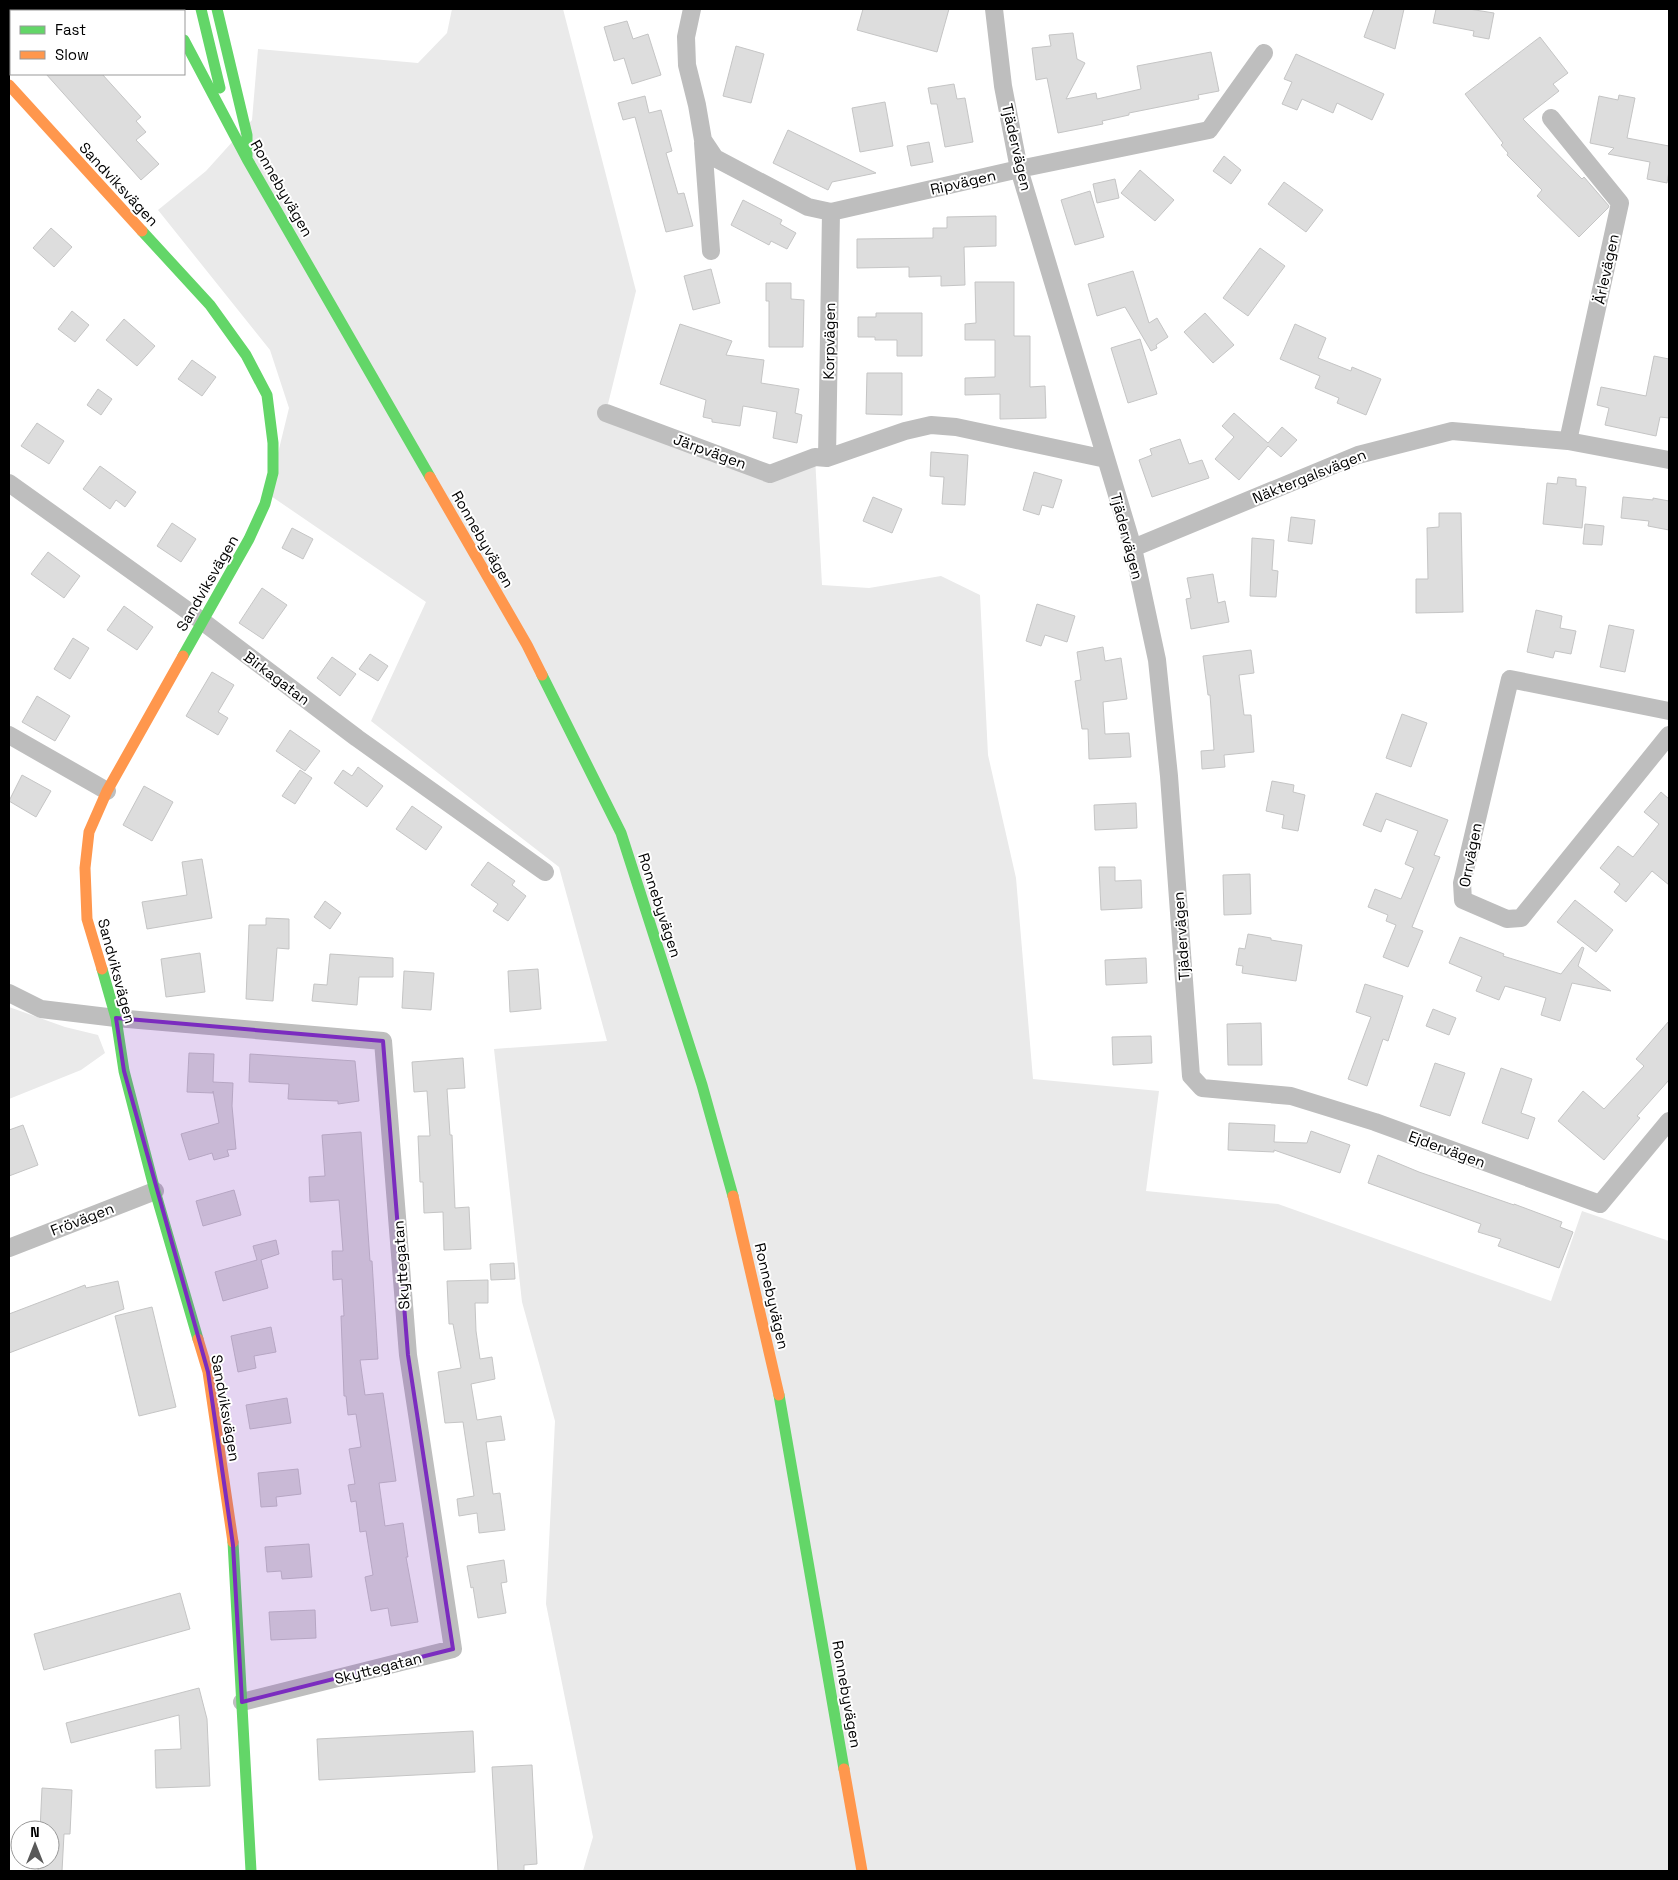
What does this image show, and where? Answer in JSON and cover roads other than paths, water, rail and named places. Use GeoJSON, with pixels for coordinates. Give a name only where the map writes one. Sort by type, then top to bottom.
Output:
{"type":"FeatureCollection","features":[{"type":"Feature","properties":{"kind":"main road"},"geometry":{"type":"LineString","coordinates":[[201,9],[227,122]]}},
{"type":"Feature","properties":{"kind":"main road"},"geometry":{"type":"LineString","coordinates":[[217,9],[247,135],[248,159]]}},
{"type":"Feature","properties":{"kind":"main road","name":"Ronnebyvägen"},"geometry":{"type":"LineString","coordinates":[[185,42],[227,122],[527,645],[621,833],[702,1085],[728,1174],[754,1280],[779,1392],[862,1871]]}},
{"type":"Feature","properties":{"kind":"main road","name":"Sandviksvägen"},"geometry":{"type":"LineString","coordinates":[[9,84],[210,304],[246,355],[267,395],[273,443],[273,473],[265,504],[249,539],[107,791],[89,832],[85,868],[87,919],[116,1018],[124,1071],[155,1191],[208,1372],[233,1545],[251,1871]]}},
{"type":"Feature","properties":{"kind":"street","name":"Tjädervägen"},"geometry":{"type":"LineString","coordinates":[[994,9],[1003,86],[1020,169],[1133,548],[1157,660],[1169,776],[1191,1076]]}},
{"type":"Feature","properties":{"kind":"street","name":"Ripvägen"},"geometry":{"type":"LineString","coordinates":[[690,16],[688,65],[703,140],[711,251]]}},
{"type":"Feature","properties":{"kind":"street","name":"Ripvägen"},"geometry":{"type":"LineString","coordinates":[[703,140],[715,158],[808,207],[831,212],[1020,169],[1209,130],[1264,53]]}},
{"type":"Feature","properties":{"kind":"street","name":"Ärlevägen"},"geometry":{"type":"LineString","coordinates":[[1551,118],[1620,203],[1568,441]]}},
{"type":"Feature","properties":{"kind":"street","name":"Korpvägen"},"geometry":{"type":"LineString","coordinates":[[821,458],[831,212]]}},
{"type":"Feature","properties":{"kind":"street","name":"Järpvägen"},"geometry":{"type":"LineString","coordinates":[[606,412],[770,474],[905,430],[931,425],[956,426],[1106,459]]}},
{"type":"Feature","properties":{"kind":"street","name":"Näktergalsvägen"},"geometry":{"type":"LineString","coordinates":[[1133,548],[1358,455],[1452,431],[1568,441],[1669,460]]}},
{"type":"Feature","properties":{"kind":"street","name":"Birkagatan"},"geometry":{"type":"LineString","coordinates":[[9,483],[202,621],[357,738],[544,872]]}},
{"type":"Feature","properties":{"kind":"street","name":"Orrvägen"},"geometry":{"type":"LineString","coordinates":[[1669,711],[1510,679],[1462,883],[1464,900],[1507,919],[1521,918],[1669,735]]}},
{"type":"Feature","properties":{"kind":"street"},"geometry":{"type":"LineString","coordinates":[[9,735],[107,791]]}},
{"type":"Feature","properties":{"kind":"street","name":"Skyttegatan"},"geometry":{"type":"LineString","coordinates":[[9,993],[41,1009],[116,1018],[383,1041],[408,1355],[453,1649],[242,1702]]}},
{"type":"Feature","properties":{"kind":"street","name":"Ejdervägen"},"geometry":{"type":"LineString","coordinates":[[1191,1076],[1202,1088],[1291,1096],[1375,1122],[1600,1204],[1669,1121]]}},
{"type":"Feature","properties":{"kind":"street","name":"Frövägen"},"geometry":{"type":"LineString","coordinates":[[9,1248],[155,1191]]}}]}
